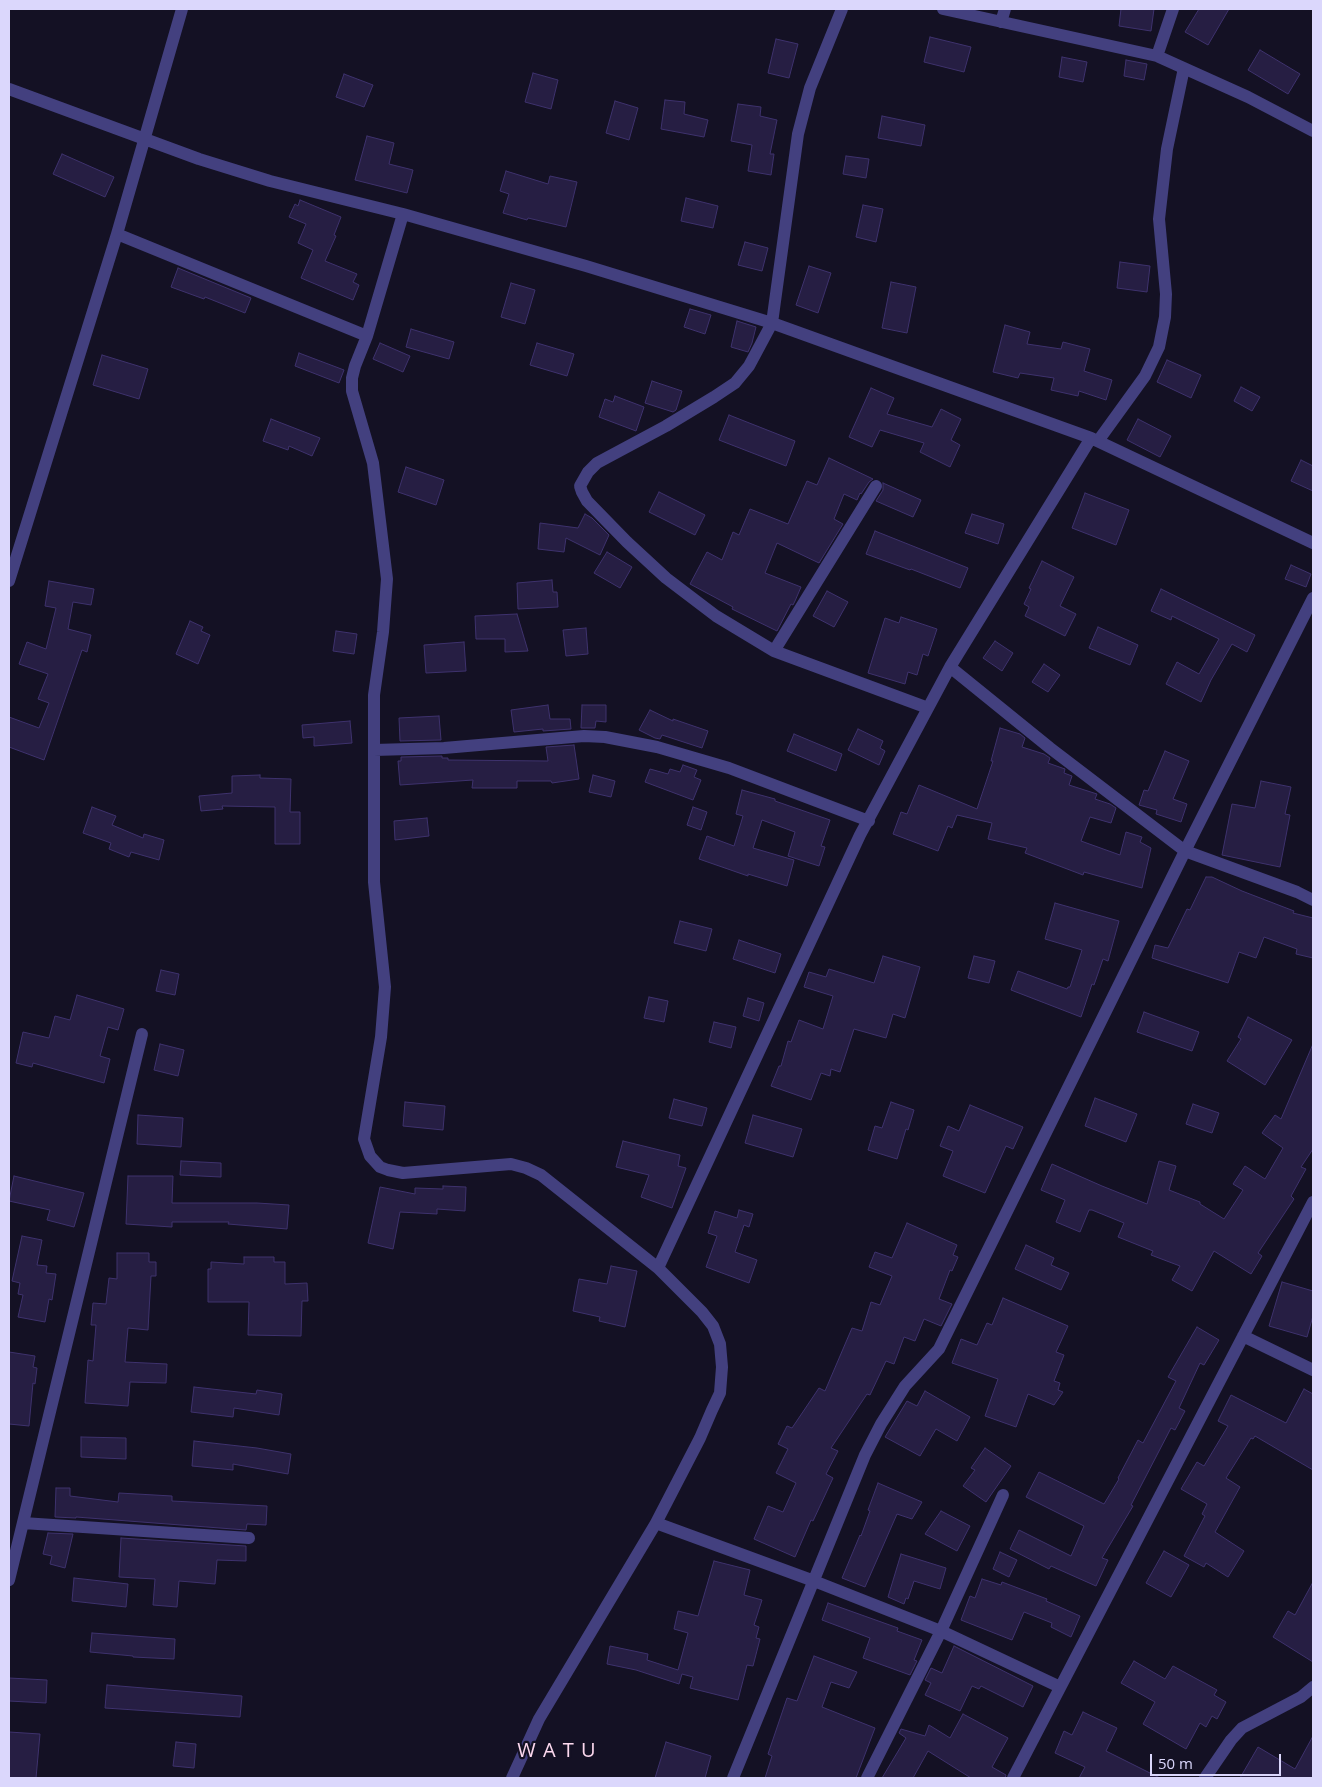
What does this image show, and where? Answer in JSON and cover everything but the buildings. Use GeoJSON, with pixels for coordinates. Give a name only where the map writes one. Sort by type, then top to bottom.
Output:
{"type":"FeatureCollection","features":[{"type":"Feature","properties":{"kind":"street"},"geometry":{"type":"LineString","coordinates":[[9,581],[117,234],[182,9]]}},
{"type":"Feature","properties":{"kind":"street"},"geometry":{"type":"LineString","coordinates":[[842,9],[810,88],[798,134],[772,323],[749,366],[735,383],[666,426],[597,463],[588,472],[580,486],[587,501],[666,578],[716,616],[774,651],[928,708]]}},
{"type":"Feature","properties":{"kind":"street"},"geometry":{"type":"LineString","coordinates":[[943,9],[1157,56],[1248,97],[1313,131]]}},
{"type":"Feature","properties":{"kind":"street"},"geometry":{"type":"LineString","coordinates":[[1001,22],[1005,9]]}},
{"type":"Feature","properties":{"kind":"street"},"geometry":{"type":"LineString","coordinates":[[1157,56],[1173,9]]}},
{"type":"Feature","properties":{"kind":"street"},"geometry":{"type":"LineString","coordinates":[[658,1268],[852,853],[950,667],[1094,440],[1145,376],[1159,347],[1165,317],[1166,294],[1159,219],[1167,148],[1184,68]]}},
{"type":"Feature","properties":{"kind":"street"},"geometry":{"type":"LineString","coordinates":[[9,89],[199,159],[270,181],[403,214],[586,266],[772,323],[1094,440],[1313,543]]}},
{"type":"Feature","properties":{"kind":"street"},"geometry":{"type":"LineString","coordinates":[[403,214],[367,336],[352,378],[352,391],[373,463],[387,579],[383,632],[374,695],[374,882],[385,987],[381,1037],[364,1139],[370,1156],[380,1167],[388,1170],[403,1173],[511,1164],[541,1175],[658,1268],[702,1312],[713,1326],[720,1344],[722,1367],[720,1393],[700,1438],[656,1523],[539,1720],[512,1778]]}},
{"type":"Feature","properties":{"kind":"street"},"geometry":{"type":"LineString","coordinates":[[117,234],[367,336]]}},
{"type":"Feature","properties":{"kind":"street"},"geometry":{"type":"LineString","coordinates":[[774,651],[876,486]]}},
{"type":"Feature","properties":{"kind":"street"},"geometry":{"type":"LineString","coordinates":[[733,1778],[865,1456],[881,1424],[905,1386],[939,1349],[1185,851],[1313,598]]}},
{"type":"Feature","properties":{"kind":"street"},"geometry":{"type":"LineString","coordinates":[[950,667],[1050,748],[1185,851],[1297,892],[1313,900]]}},
{"type":"Feature","properties":{"kind":"street"},"geometry":{"type":"LineString","coordinates":[[374,750],[444,748],[584,736],[605,736],[657,747],[729,768],[869,821]]}},
{"type":"Feature","properties":{"kind":"street"},"geometry":{"type":"LineString","coordinates":[[9,1580],[142,1034]]}},
{"type":"Feature","properties":{"kind":"street"},"geometry":{"type":"LineString","coordinates":[[1012,1778],[1313,1202]]}},
{"type":"Feature","properties":{"kind":"street"},"geometry":{"type":"LineString","coordinates":[[1243,1336],[1313,1370]]}},
{"type":"Feature","properties":{"kind":"street"},"geometry":{"type":"LineString","coordinates":[[867,1778],[941,1631],[1003,1495]]}},
{"type":"Feature","properties":{"kind":"street"},"geometry":{"type":"LineString","coordinates":[[23,1523],[249,1538]]}},
{"type":"Feature","properties":{"kind":"street"},"geometry":{"type":"LineString","coordinates":[[656,1523],[814,1581],[941,1631],[1060,1687]]}},
{"type":"Feature","properties":{"kind":"street"},"geometry":{"type":"LineString","coordinates":[[1205,1778],[1231,1740],[1242,1728],[1301,1697],[1313,1687]]}},
{"type":"Feature","properties":{"kind":"district","name":"W A T U"},"geometry":{"type":"Point","coordinates":[557,1751]}}]}
